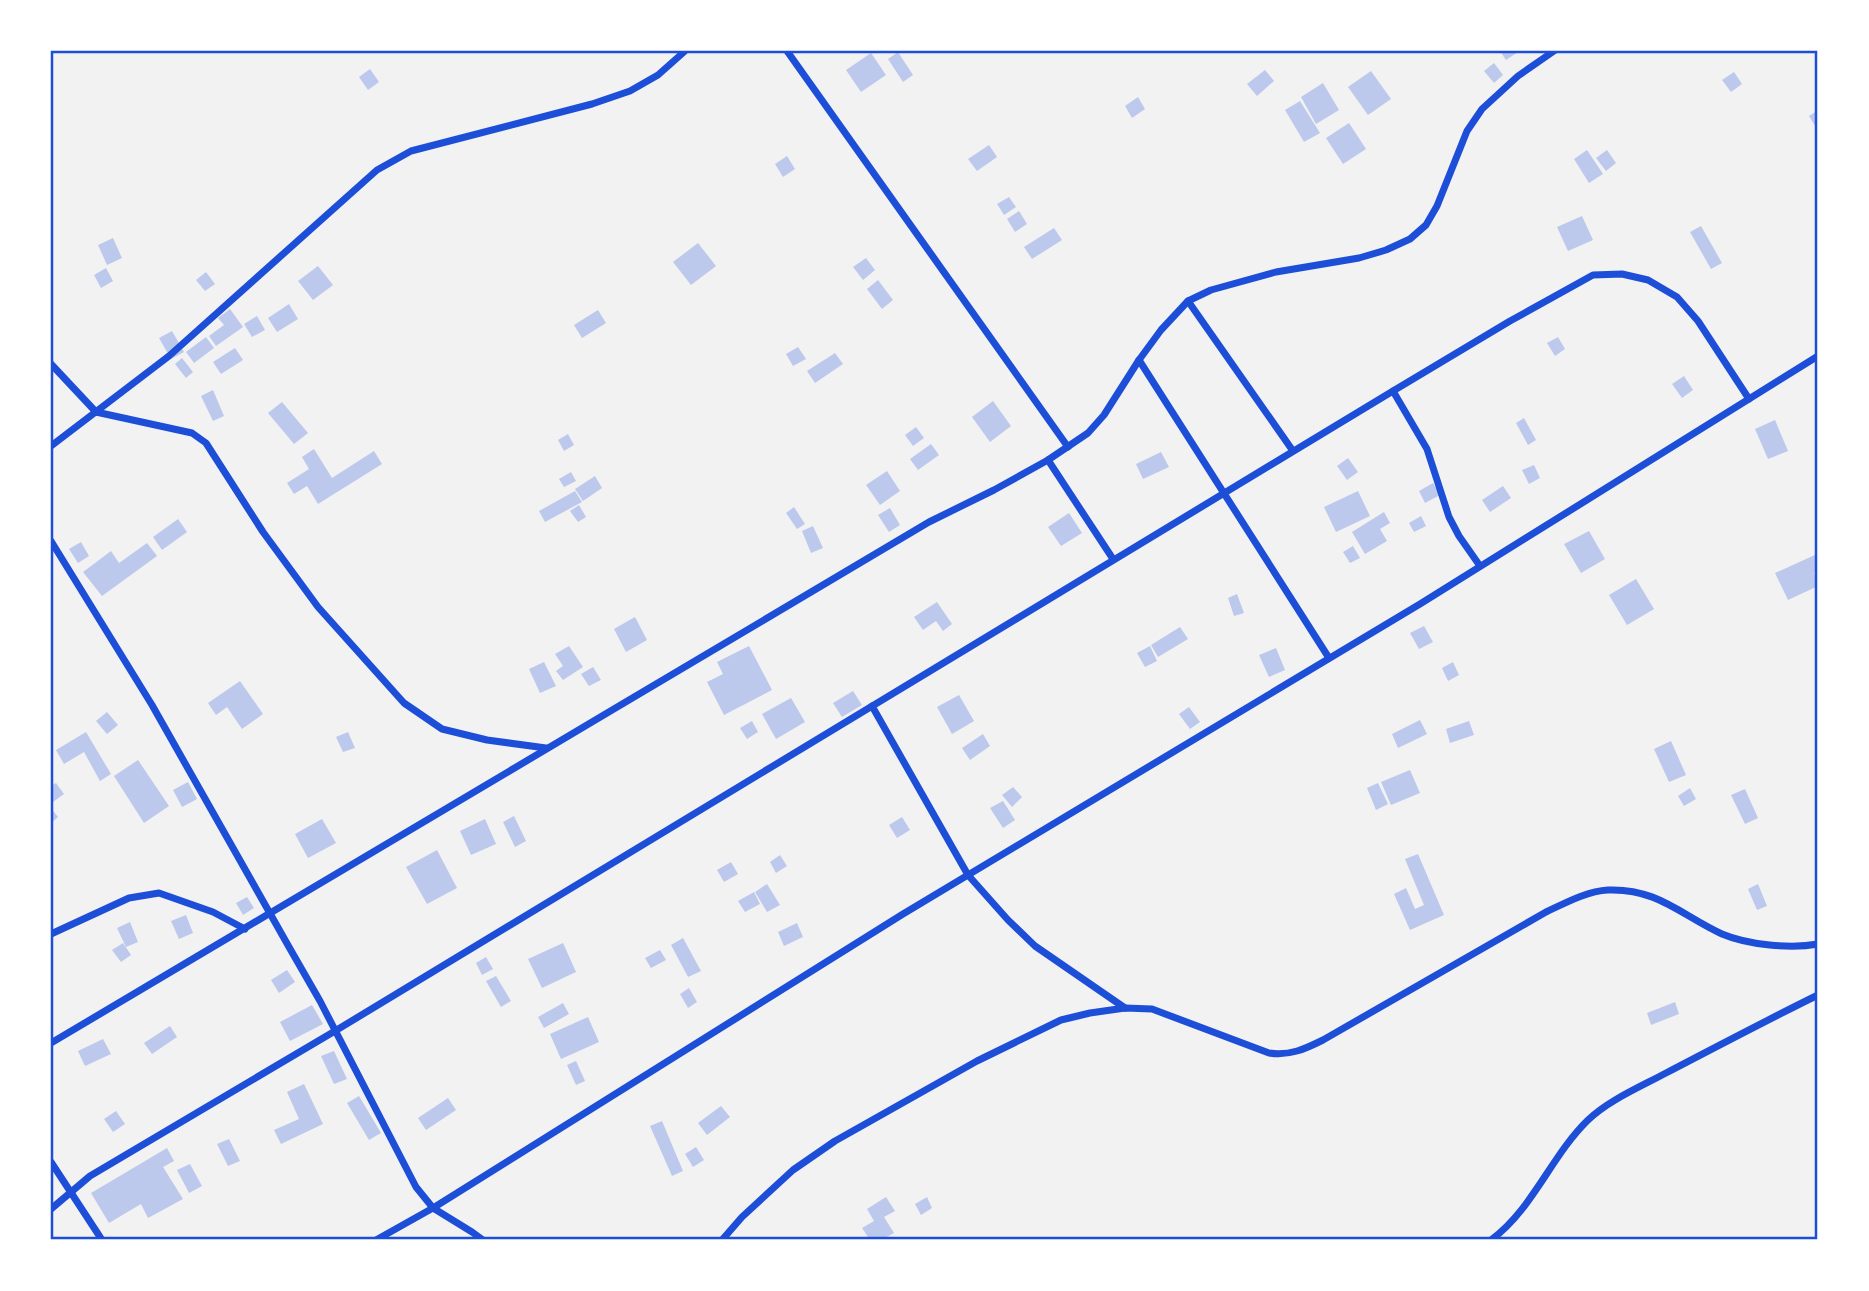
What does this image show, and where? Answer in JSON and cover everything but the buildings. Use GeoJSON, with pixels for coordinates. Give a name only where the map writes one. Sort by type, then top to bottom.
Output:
{"type":"FeatureCollection","features":[{"type":"Feature","properties":{"kind":"street"},"geometry":{"type":"LineString","coordinates":[[51,446],[169,356],[377,170],[411,152],[592,104],[630,91],[658,75],[685,51]]}},
{"type":"Feature","properties":{"kind":"street"},"geometry":{"type":"LineString","coordinates":[[787,51],[1068,447]]}},
{"type":"Feature","properties":{"kind":"street"},"geometry":{"type":"LineString","coordinates":[[51,1043],[929,522],[994,490],[1068,447],[1088,433],[1104,415],[1161,330],[1188,301],[1211,290],[1276,272],[1360,258],[1387,250],[1410,239],[1426,225],[1437,206],[1467,131],[1482,109],[1518,76],[1554,51]]}},
{"type":"Feature","properties":{"kind":"street"},"geometry":{"type":"LineString","coordinates":[[51,1209],[90,1176],[335,1031],[1392,391],[1593,275],[1622,274],[1648,281],[1677,297],[1698,321],[1749,399]]}},
{"type":"Feature","properties":{"kind":"street"},"geometry":{"type":"LineString","coordinates":[[1188,301],[1293,451]]}},
{"type":"Feature","properties":{"kind":"street"},"geometry":{"type":"LineString","coordinates":[[376,1240],[433,1208],[968,875],[1480,566],[1818,356]]}},
{"type":"Feature","properties":{"kind":"street"},"geometry":{"type":"LineString","coordinates":[[1139,360],[1329,658]]}},
{"type":"Feature","properties":{"kind":"street"},"geometry":{"type":"LineString","coordinates":[[51,364],[96,412],[192,433],[206,443],[263,532],[318,607],[404,704],[442,729],[488,740],[546,748]]}},
{"type":"Feature","properties":{"kind":"street"},"geometry":{"type":"LineString","coordinates":[[1392,391],[1427,449],[1449,517],[1480,566]]}},
{"type":"Feature","properties":{"kind":"street"},"geometry":{"type":"LineString","coordinates":[[1048,460],[1114,559]]}},
{"type":"Feature","properties":{"kind":"street"},"geometry":{"type":"LineString","coordinates":[[51,541],[152,705],[335,1031],[416,1187],[433,1208],[483,1240]]}},
{"type":"Feature","properties":{"kind":"street"},"geometry":{"type":"LineString","coordinates":[[872,706],[968,875],[1035,946],[1125,1008]]}},
{"type":"Feature","properties":{"kind":"street"},"geometry":{"type":"LineString","coordinates":[[722,1240],[742,1217],[793,1170],[858,1128],[977,1061],[1061,1020],[1125,1008],[1152,1009],[1269,1053],[1281,1055],[1297,1052],[1546,912],[1605,890],[1657,897],[1725,935],[1763,944],[1803,947],[1818,944]]}},
{"type":"Feature","properties":{"kind":"street"},"geometry":{"type":"LineString","coordinates":[[51,934],[128,898],[159,892],[213,912],[245,929]]}},
{"type":"Feature","properties":{"kind":"street"},"geometry":{"type":"LineString","coordinates":[[1491,1240],[1502,1232],[1590,1118],[1622,1097],[1818,995]]}},
{"type":"Feature","properties":{"kind":"street"},"geometry":{"type":"LineString","coordinates":[[51,1162],[103,1240]]}}]}
